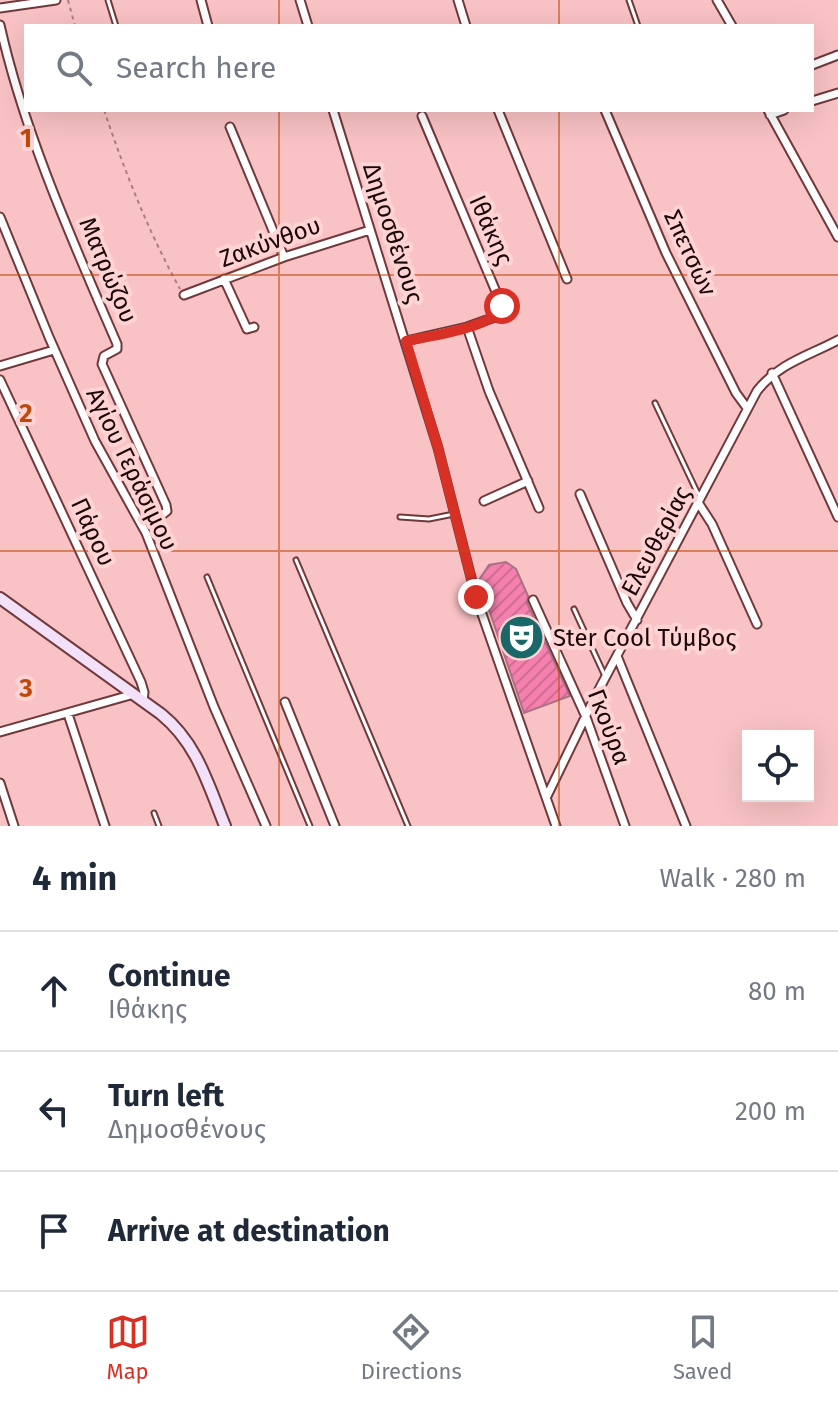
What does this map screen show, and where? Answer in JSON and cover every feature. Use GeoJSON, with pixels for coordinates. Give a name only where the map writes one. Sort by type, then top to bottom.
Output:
{"type":"FeatureCollection","features":[{"type":"Feature","properties":{"kind":"main road"},"geometry":{"type":"LineString","coordinates":[[0,598],[170,721],[189,741],[225,826]]}},
{"type":"Feature","properties":{"kind":"street"},"geometry":{"type":"LineString","coordinates":[[3,5],[56,0]]}},
{"type":"Feature","properties":{"kind":"street"},"geometry":{"type":"LineString","coordinates":[[201,0],[207,24]]}},
{"type":"Feature","properties":{"kind":"street"},"geometry":{"type":"LineString","coordinates":[[300,0],[307,24]]}},
{"type":"Feature","properties":{"kind":"street"},"geometry":{"type":"LineString","coordinates":[[458,0],[465,24]]}},
{"type":"Feature","properties":{"kind":"street"},"geometry":{"type":"LineString","coordinates":[[717,0],[731,24]]}},
{"type":"Feature","properties":{"kind":"street","name":"Ματρώζου"},"geometry":{"type":"LineString","coordinates":[[0,25],[24,111]]}},
{"type":"Feature","properties":{"kind":"street"},"geometry":{"type":"LineString","coordinates":[[814,64],[838,55]]}},
{"type":"Feature","properties":{"kind":"street"},"geometry":{"type":"LineString","coordinates":[[814,100],[838,93]]}},
{"type":"Feature","properties":{"kind":"street","name":"Ματρώζου"},"geometry":{"type":"LineString","coordinates":[[25,112],[71,238],[117,344],[117,349],[104,356],[102,364],[166,505],[167,511],[162,515]]}},
{"type":"Feature","properties":{"kind":"street","name":"Δημοσθένους"},"geometry":{"type":"LineString","coordinates":[[334,112],[406,341],[476,597],[556,826]]}},
{"type":"Feature","properties":{"kind":"street"},"geometry":{"type":"LineString","coordinates":[[499,112],[567,279]]}},
{"type":"Feature","properties":{"kind":"street","name":"Σπετσών"},"geometry":{"type":"LineString","coordinates":[[606,112],[666,253],[736,393],[747,408]]}},
{"type":"Feature","properties":{"kind":"street"},"geometry":{"type":"LineString","coordinates":[[769,112],[838,237]]}},
{"type":"Feature","properties":{"kind":"street","name":"Ιθάκης"},"geometry":{"type":"LineString","coordinates":[[406,341],[495,317],[502,306],[422,116]]}},
{"type":"Feature","properties":{"kind":"street"},"geometry":{"type":"LineString","coordinates":[[230,127],[284,257]]}},
{"type":"Feature","properties":{"kind":"street","name":"Αγίου Γεράσιμου"},"geometry":{"type":"LineString","coordinates":[[0,217],[95,441],[146,533],[208,694],[266,826]]}},
{"type":"Feature","properties":{"kind":"street","name":"Ζακύνθου"},"geometry":{"type":"LineString","coordinates":[[184,295],[284,257],[370,230]]}},
{"type":"Feature","properties":{"kind":"street"},"geometry":{"type":"LineString","coordinates":[[224,279],[247,329],[254,327]]}},
{"type":"Feature","properties":{"kind":"street"},"geometry":{"type":"LineString","coordinates":[[467,327],[489,391],[539,508]]}},
{"type":"Feature","properties":{"kind":"street","name":"Ελευθερίας"},"geometry":{"type":"LineString","coordinates":[[547,796],[747,408],[772,373],[838,340]]}},
{"type":"Feature","properties":{"kind":"street"},"geometry":{"type":"LineString","coordinates":[[0,366],[54,350]]}},
{"type":"Feature","properties":{"kind":"street"},"geometry":{"type":"LineString","coordinates":[[772,373],[838,517]]}},
{"type":"Feature","properties":{"kind":"street","name":"Πάρου"},"geometry":{"type":"LineString","coordinates":[[0,380],[141,682],[144,692],[138,698]]}},
{"type":"Feature","properties":{"kind":"street"},"geometry":{"type":"LineString","coordinates":[[484,501],[528,481]]}},
{"type":"Feature","properties":{"kind":"street"},"geometry":{"type":"LineString","coordinates":[[580,494],[637,620]]}},
{"type":"Feature","properties":{"kind":"street"},"geometry":{"type":"LineString","coordinates":[[700,500],[757,624]]}},
{"type":"Feature","properties":{"kind":"street","name":"Γκούρα"},"geometry":{"type":"LineString","coordinates":[[533,600],[586,717],[625,826]]}},
{"type":"Feature","properties":{"kind":"street"},"geometry":{"type":"LineString","coordinates":[[617,656],[686,826]]}},
{"type":"Feature","properties":{"kind":"street"},"geometry":{"type":"LineString","coordinates":[[0,732],[109,700],[138,698]]}},
{"type":"Feature","properties":{"kind":"street"},"geometry":{"type":"LineString","coordinates":[[285,702],[335,826]]}},
{"type":"Feature","properties":{"kind":"street"},"geometry":{"type":"LineString","coordinates":[[68,714],[105,826]]}},
{"type":"Feature","properties":{"kind":"street"},"geometry":{"type":"LineString","coordinates":[[0,783],[14,826]]}},
{"type":"Feature","properties":{"kind":"lane"},"geometry":{"type":"LineString","coordinates":[[108,0],[115,24]]}},
{"type":"Feature","properties":{"kind":"lane"},"geometry":{"type":"LineString","coordinates":[[629,0],[637,24]]}},
{"type":"Feature","properties":{"kind":"lane"},"geometry":{"type":"LineString","coordinates":[[655,403],[700,500]]}},
{"type":"Feature","properties":{"kind":"lane"},"geometry":{"type":"LineString","coordinates":[[400,517],[429,519],[454,514]]}},
{"type":"Feature","properties":{"kind":"lane"},"geometry":{"type":"LineString","coordinates":[[296,560],[408,826]]}},
{"type":"Feature","properties":{"kind":"lane"},"geometry":{"type":"LineString","coordinates":[[207,577],[310,826]]}},
{"type":"Feature","properties":{"kind":"lane"},"geometry":{"type":"LineString","coordinates":[[574,609],[606,678]]}},
{"type":"Feature","properties":{"kind":"lane"},"geometry":{"type":"LineString","coordinates":[[154,813],[159,826]]}},
{"type":"Feature","properties":{"kind":"path"},"geometry":{"type":"LineString","coordinates":[[68,0],[74,24]]}},
{"type":"Feature","properties":{"kind":"path"},"geometry":{"type":"LineString","coordinates":[[105,112],[152,235],[184,295]]}},
{"type":"Feature","properties":{"kind":"building","name":"Ster Cool Τύμβος"},"geometry":{"type":"Polygon","coordinates":[[[506,562],[516,569],[528,596],[527,603],[570,696],[524,713],[479,580],[489,565],[506,562]]]}},
{"type":"Feature","properties":{"kind":"place","name":"Ster Cool Τύμβος"},"geometry":{"type":"Point","coordinates":[522,638]}},
{"type":"Feature","properties":{"kind":"route"},"geometry":{"type":"LineString","coordinates":[[476,597],[438,448],[406,341],[495,317],[502,306]]}}]}
